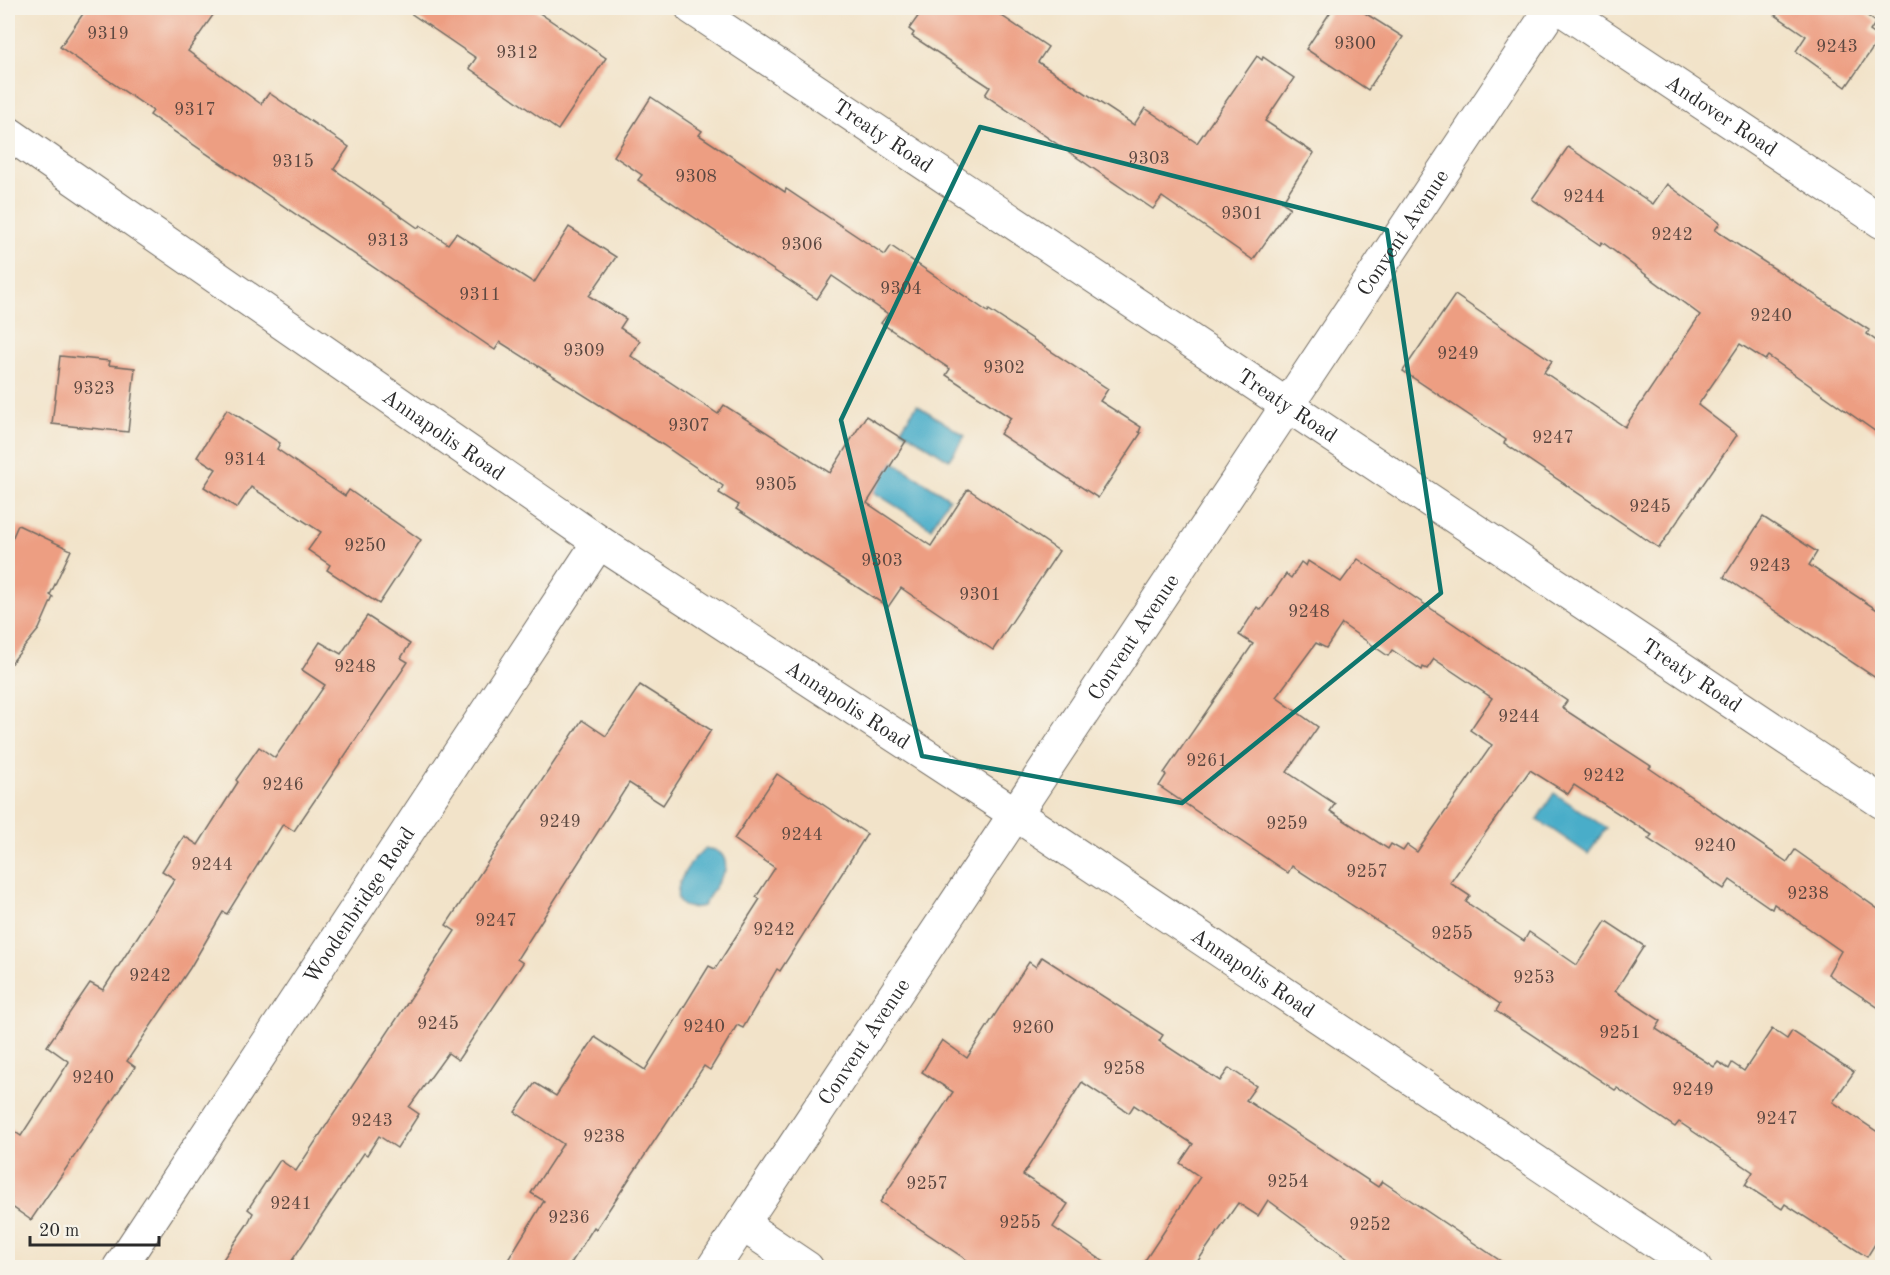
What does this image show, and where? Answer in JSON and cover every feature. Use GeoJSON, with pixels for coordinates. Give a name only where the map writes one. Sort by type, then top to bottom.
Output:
{"type":"FeatureCollection","features":[{"type":"Feature","properties":{"kind":"street","name":"Treaty Road"},"geometry":{"type":"LineString","coordinates":[[692,8],[1882,802]]}},
{"type":"Feature","properties":{"kind":"street","name":"Convent Avenue"},"geometry":{"type":"LineString","coordinates":[[713,1268],[1552,8]]}},
{"type":"Feature","properties":{"kind":"street","name":"Andover Road"},"geometry":{"type":"LineString","coordinates":[[1560,8],[1882,222]]}},
{"type":"Feature","properties":{"kind":"street","name":"Annapolis Road"},"geometry":{"type":"LineString","coordinates":[[8,133],[599,542],[1014,813],[1695,1268]]}},
{"type":"Feature","properties":{"kind":"street","name":"Woodenbridge Road"},"geometry":{"type":"LineString","coordinates":[[119,1268],[599,542]]}},
{"type":"Feature","properties":{"kind":"street"},"geometry":{"type":"LineString","coordinates":[[742,1224],[807,1268]]}},
{"type":"Feature","properties":{"kind":"highlighted area"},"geometry":{"type":"Polygon","coordinates":[[[980,127],[1387,230],[1441,593],[1182,803],[922,756],[841,420],[980,127]]]}},
{"type":"Feature","properties":{"kind":"water"},"geometry":{"type":"Polygon","coordinates":[[[917,405],[965,436],[949,460],[901,429],[917,405]]]}},
{"type":"Feature","properties":{"kind":"water"},"geometry":{"type":"Polygon","coordinates":[[[892,461],[949,498],[931,528],[872,491],[892,461]]]}},
{"type":"Feature","properties":{"kind":"water"},"geometry":{"type":"Polygon","coordinates":[[[1554,793],[1606,828],[1588,854],[1537,819],[1554,793]]]}},
{"type":"Feature","properties":{"kind":"water"},"geometry":{"type":"Polygon","coordinates":[[[706,849],[722,854],[726,866],[725,871],[703,906],[689,907],[681,904],[677,896],[679,886],[690,865],[706,849]]]}},
{"type":"Feature","properties":{"kind":"building"},"geometry":{"type":"Polygon","coordinates":[[[87,8],[218,8],[188,51],[261,104],[269,93],[349,147],[334,169],[418,228],[420,225],[448,244],[456,233],[534,283],[569,227],[616,257],[589,296],[626,319],[620,328],[640,341],[631,356],[718,414],[724,405],[830,473],[866,416],[906,441],[867,503],[931,546],[968,489],[1059,551],[993,650],[901,588],[888,607],[736,509],[739,505],[719,493],[723,486],[663,445],[500,342],[495,350],[150,115],[153,111],[60,47],[87,8]]]}},
{"type":"Feature","properties":{"kind":"building"},"geometry":{"type":"Polygon","coordinates":[[[403,8],[532,8],[606,58],[558,130],[469,68],[476,58],[403,8]]]}},
{"type":"Feature","properties":{"kind":"building"},"geometry":{"type":"Polygon","coordinates":[[[924,8],[990,8],[1048,47],[1038,62],[1134,125],[1145,108],[1197,143],[1257,56],[1262,60],[1263,57],[1294,78],[1265,121],[1314,153],[1282,202],[1290,207],[1253,260],[1162,197],[1153,209],[985,95],[990,87],[912,36],[914,33],[909,29],[924,8]]]}},
{"type":"Feature","properties":{"kind":"building"},"geometry":{"type":"Polygon","coordinates":[[[1333,8],[1357,8],[1403,37],[1368,90],[1306,49],[1333,8]]]}},
{"type":"Feature","properties":{"kind":"building"},"geometry":{"type":"Polygon","coordinates":[[[1765,8],[1856,8],[1876,22],[1870,31],[1880,38],[1846,87],[1796,51],[1806,36],[1765,8]]]}},
{"type":"Feature","properties":{"kind":"building"},"geometry":{"type":"Polygon","coordinates":[[[651,97],[702,131],[699,135],[785,192],[786,189],[885,255],[891,246],[1108,389],[1100,401],[1141,427],[1139,432],[1141,433],[1098,498],[1000,434],[1011,418],[946,375],[950,369],[881,323],[888,314],[832,276],[817,299],[638,180],[642,175],[614,156],[651,97]]]}},
{"type":"Feature","properties":{"kind":"building"},"geometry":{"type":"Polygon","coordinates":[[[1568,147],[1653,204],[1667,184],[1720,223],[1715,230],[1869,330],[1867,334],[1882,345],[1882,436],[1768,356],[1765,360],[1740,344],[1698,405],[1737,435],[1659,548],[1504,443],[1506,440],[1403,371],[1455,295],[1552,361],[1544,372],[1625,427],[1700,315],[1602,242],[1600,245],[1532,199],[1568,147]]]}},
{"type":"Feature","properties":{"kind":"building"},"geometry":{"type":"Polygon","coordinates":[[[60,356],[110,361],[109,365],[135,368],[128,432],[52,424],[60,356]]]}},
{"type":"Feature","properties":{"kind":"building"},"geometry":{"type":"Polygon","coordinates":[[[227,409],[280,443],[277,449],[345,496],[349,490],[421,540],[379,604],[327,570],[330,565],[308,550],[321,532],[251,487],[237,508],[204,487],[216,469],[197,457],[227,409]]]}},
{"type":"Feature","properties":{"kind":"building"},"geometry":{"type":"Polygon","coordinates":[[[1763,517],[1817,552],[1809,565],[1882,613],[1882,682],[1724,577],[1763,517]]]}},
{"type":"Feature","properties":{"kind":"building"},"geometry":{"type":"Polygon","coordinates":[[[18,525],[71,550],[50,595],[53,597],[39,629],[8,667],[8,548],[18,525]]]}},
{"type":"Feature","properties":{"kind":"building"},"geometry":{"type":"Polygon","coordinates":[[[1358,559],[1567,701],[1562,708],[1651,766],[1649,768],[1787,862],[1795,850],[1882,912],[1882,1010],[1828,974],[1841,951],[1774,904],[1772,909],[1730,880],[1724,889],[1648,839],[1652,835],[1574,785],[1568,794],[1530,770],[1450,883],[1470,896],[1466,902],[1524,941],[1529,932],[1577,965],[1606,921],[1644,946],[1615,991],[1661,1021],[1656,1029],[1714,1067],[1718,1062],[1729,1069],[1732,1063],[1744,1071],[1772,1029],[1787,1039],[1792,1031],[1854,1072],[1833,1102],[1882,1135],[1882,1233],[1867,1257],[1785,1204],[1782,1209],[1745,1185],[1753,1172],[1679,1122],[1675,1127],[1617,1088],[1615,1090],[1496,1011],[1500,1004],[1407,941],[1292,866],[1288,873],[1159,786],[1166,775],[1164,773],[1253,644],[1239,635],[1257,607],[1261,610],[1286,574],[1291,578],[1301,562],[1306,566],[1308,561],[1341,582],[1358,559]],[[1342,624],[1326,648],[1316,643],[1276,697],[1318,727],[1287,772],[1335,804],[1330,811],[1388,849],[1391,844],[1403,851],[1407,845],[1417,852],[1492,745],[1470,730],[1492,698],[1434,659],[1427,669],[1423,667],[1422,670],[1392,650],[1388,656],[1342,624]]]}},
{"type":"Feature","properties":{"kind":"building"},"geometry":{"type":"Polygon","coordinates":[[[367,616],[410,644],[401,658],[408,662],[294,831],[283,824],[227,914],[223,912],[190,968],[127,1061],[135,1067],[31,1220],[8,1204],[8,1127],[21,1136],[69,1062],[47,1046],[90,983],[103,990],[175,879],[162,871],[184,836],[198,845],[238,782],[236,780],[259,747],[275,758],[325,685],[302,670],[320,642],[341,654],[367,616]]]}},
{"type":"Feature","properties":{"kind":"building"},"geometry":{"type":"Polygon","coordinates":[[[640,685],[711,730],[663,805],[629,783],[517,959],[523,963],[458,1060],[448,1053],[409,1107],[419,1114],[397,1148],[379,1136],[367,1155],[364,1153],[287,1268],[217,1268],[248,1223],[253,1213],[248,1209],[280,1160],[296,1171],[455,931],[446,925],[582,720],[606,736],[640,685]]]}},
{"type":"Feature","properties":{"kind":"building"},"geometry":{"type":"Polygon","coordinates":[[[777,774],[867,834],[780,971],[777,969],[743,1028],[737,1025],[710,1070],[704,1066],[568,1268],[503,1268],[544,1201],[531,1193],[563,1144],[515,1112],[535,1083],[556,1096],[595,1037],[645,1070],[709,966],[715,969],[760,899],[756,897],[775,868],[734,839],[777,774]]]}},
{"type":"Feature","properties":{"kind":"building"},"geometry":{"type":"Polygon","coordinates":[[[1042,957],[1163,1035],[1159,1041],[1220,1081],[1229,1068],[1256,1086],[1246,1100],[1378,1187],[1382,1181],[1511,1268],[1360,1268],[1268,1200],[1258,1216],[1238,1203],[1193,1268],[1140,1268],[1200,1177],[1180,1163],[1193,1144],[1134,1105],[1129,1113],[1082,1082],[1023,1175],[1068,1204],[1053,1227],[1113,1268],[979,1268],[880,1202],[953,1092],[922,1072],[942,1040],[967,1058],[1029,962],[1036,967],[1042,957]]]}}]}
